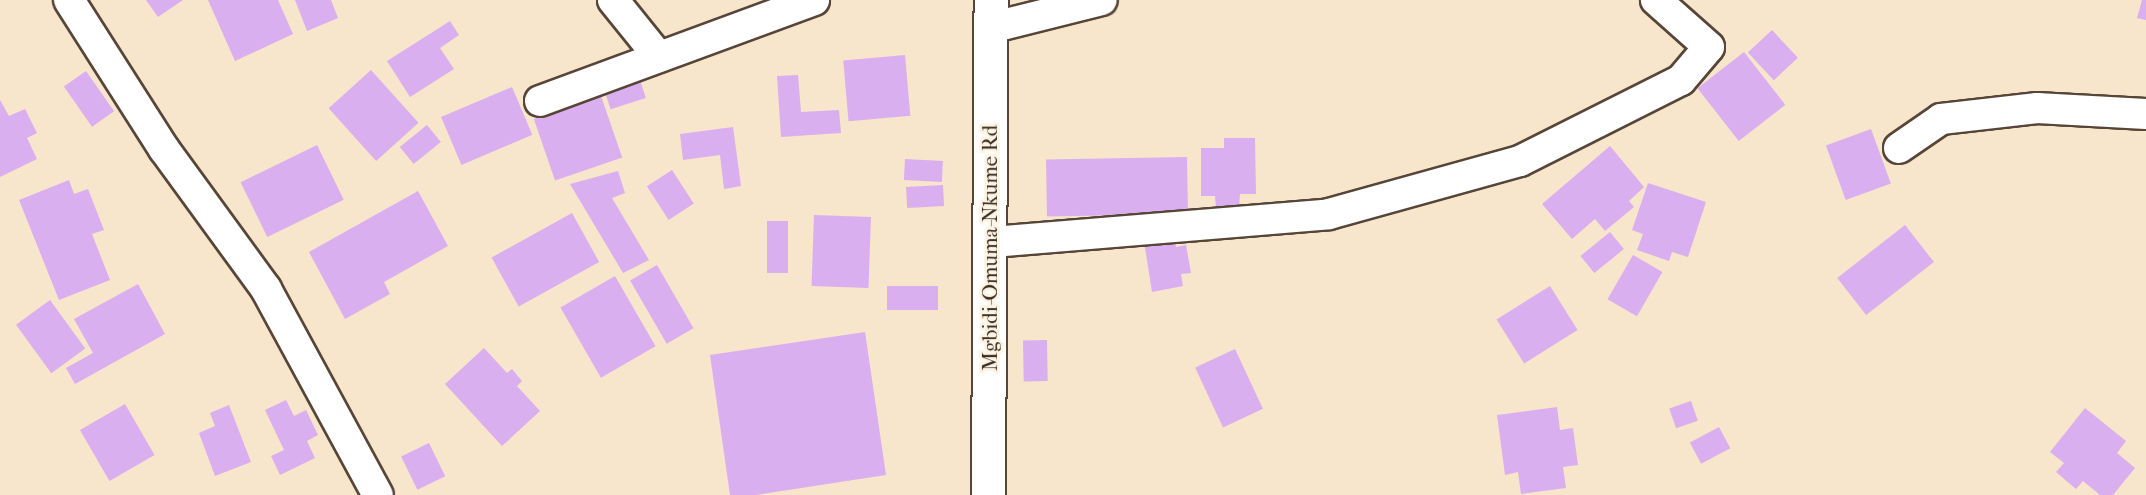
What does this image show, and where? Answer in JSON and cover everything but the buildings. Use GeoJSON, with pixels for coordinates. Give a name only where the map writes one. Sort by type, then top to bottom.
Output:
{"type":"FeatureCollection","features":[{"type":"Feature","properties":{"kind":"street"},"geometry":{"type":"LineString","coordinates":[[69,0],[164,149],[266,290],[378,495]]}},
{"type":"Feature","properties":{"kind":"street"},"geometry":{"type":"LineString","coordinates":[[613,0],[659,57]]}},
{"type":"Feature","properties":{"kind":"street"},"geometry":{"type":"LineString","coordinates":[[540,101],[814,0]]}},
{"type":"Feature","properties":{"kind":"street"},"geometry":{"type":"LineString","coordinates":[[991,14],[1102,0]]}},
{"type":"Feature","properties":{"kind":"street"},"geometry":{"type":"LineString","coordinates":[[992,242],[1329,214],[1520,161],[1681,80],[1695,64],[1709,47],[1656,0]]}},
{"type":"Feature","properties":{"kind":"street","name":"Mgbidi-Omuma-Nkume Rd"},"geometry":{"type":"LineString","coordinates":[[988,495],[992,242],[991,14]]}},
{"type":"Feature","properties":{"kind":"street"},"geometry":{"type":"LineString","coordinates":[[1899,148],[1941,120],[2037,108],[2146,114]]}}]}
